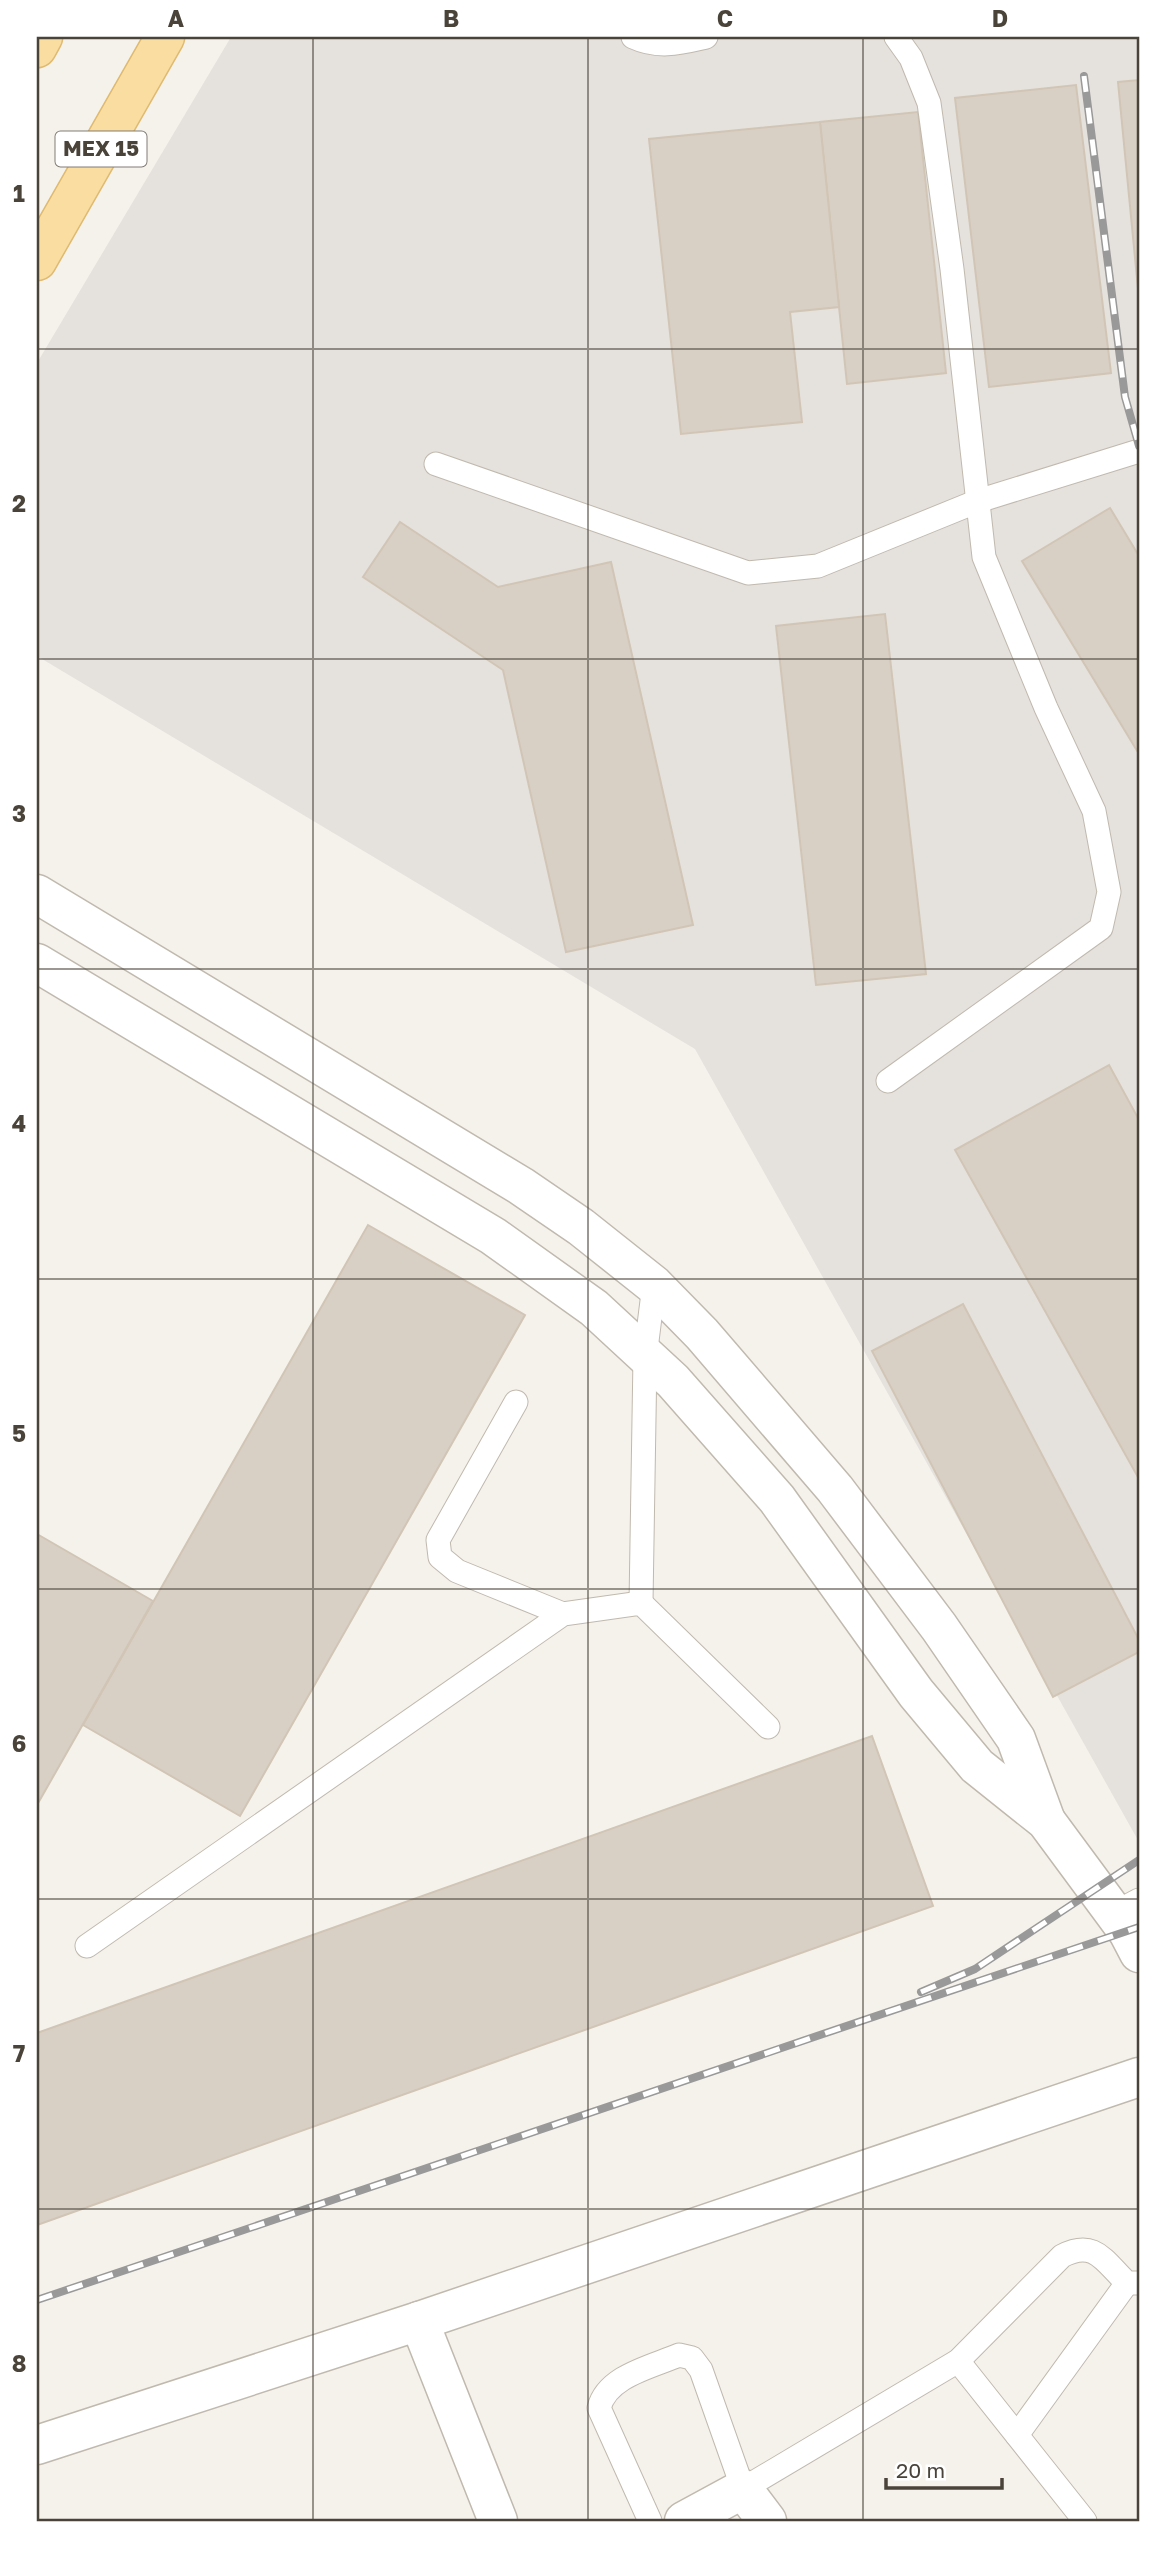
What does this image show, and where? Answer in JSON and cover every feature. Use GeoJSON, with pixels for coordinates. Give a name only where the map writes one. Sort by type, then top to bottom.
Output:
{"type":"FeatureCollection","features":[{"type":"Feature","properties":{"kind":"main road"},"geometry":{"type":"LineString","coordinates":[[37,48],[43,37]]}},
{"type":"Feature","properties":{"kind":"main road","name":"MEX 15"},"geometry":{"type":"LineString","coordinates":[[37,261],[164,37]]}},
{"type":"Feature","properties":{"kind":"street"},"geometry":{"type":"LineString","coordinates":[[37,894],[522,1186],[581,1227],[654,1285],[702,1334],[835,1489],[939,1627],[1016,1739],[1046,1821]]}},
{"type":"Feature","properties":{"kind":"street"},"geometry":{"type":"LineString","coordinates":[[37,963],[493,1237],[594,1308],[673,1381],[777,1499],[916,1693],[977,1766],[1046,1821],[1126,1907],[1139,1953]]}},
{"type":"Feature","properties":{"kind":"street"},"geometry":{"type":"LineString","coordinates":[[37,2445],[419,2320],[1139,2077]]}},
{"type":"Feature","properties":{"kind":"street"},"geometry":{"type":"LineString","coordinates":[[419,2320],[498,2521]]}},
{"type":"Feature","properties":{"kind":"street"},"geometry":{"type":"LineString","coordinates":[[684,2521],[743,2489],[767,2521]]}},
{"type":"Feature","properties":{"kind":"lane"},"geometry":{"type":"LineString","coordinates":[[633,37],[650,45],[672,44],[706,37]]}},
{"type":"Feature","properties":{"kind":"lane"},"geometry":{"type":"LineString","coordinates":[[888,1082],[1101,928],[1109,892],[1094,811],[1046,708],[984,557],[952,269],[929,103],[911,58],[896,37]]}},
{"type":"Feature","properties":{"kind":"lane"},"geometry":{"type":"LineString","coordinates":[[436,464],[748,573],[818,566],[978,501],[1139,451]]}},
{"type":"Feature","properties":{"kind":"lane"},"geometry":{"type":"LineString","coordinates":[[654,1285],[645,1357],[641,1603],[768,1727]]}},
{"type":"Feature","properties":{"kind":"lane"},"geometry":{"type":"LineString","coordinates":[[516,1402],[438,1540],[440,1557],[457,1571],[563,1614]]}},
{"type":"Feature","properties":{"kind":"lane"},"geometry":{"type":"LineString","coordinates":[[87,1946],[563,1614],[641,1603]]}},
{"type":"Feature","properties":{"kind":"lane"},"geometry":{"type":"LineString","coordinates":[[650,2521],[599,2408],[603,2395],[611,2385],[679,2355],[692,2358],[701,2370],[743,2489],[958,2361],[1062,2256],[1078,2248],[1093,2250],[1133,2283],[1017,2435]]}},
{"type":"Feature","properties":{"kind":"lane"},"geometry":{"type":"LineString","coordinates":[[958,2361],[1085,2521]]}},
{"type":"Feature","properties":{"kind":"shaded area"},"geometry":{"type":"Polygon","coordinates":[[[231,37],[1139,37],[1139,1842],[695,1049],[37,656],[37,363],[231,37]]]}},
{"type":"Feature","properties":{"kind":"building"},"geometry":{"type":"Polygon","coordinates":[[[1139,80],[1139,299],[1118,82],[1139,80]]]}},
{"type":"Feature","properties":{"kind":"building"},"geometry":{"type":"Polygon","coordinates":[[[1076,85],[1111,373],[989,387],[955,98],[1076,85]]]}},
{"type":"Feature","properties":{"kind":"building"},"geometry":{"type":"Polygon","coordinates":[[[918,112],[946,373],[847,384],[820,122],[918,112]]]}},
{"type":"Feature","properties":{"kind":"building"},"geometry":{"type":"Polygon","coordinates":[[[820,122],[839,307],[790,312],[802,422],[681,434],[649,139],[820,122]]]}},
{"type":"Feature","properties":{"kind":"building"},"geometry":{"type":"Polygon","coordinates":[[[1110,508],[1139,556],[1139,754],[1022,561],[1110,508]]]}},
{"type":"Feature","properties":{"kind":"building"},"geometry":{"type":"Polygon","coordinates":[[[400,522],[498,587],[611,562],[693,925],[566,952],[503,670],[363,577],[400,522]]]}},
{"type":"Feature","properties":{"kind":"building"},"geometry":{"type":"Polygon","coordinates":[[[885,614],[926,974],[816,985],[776,626],[885,614]]]}},
{"type":"Feature","properties":{"kind":"building"},"geometry":{"type":"Polygon","coordinates":[[[1109,1065],[1139,1120],[1139,1479],[955,1150],[1109,1065]]]}},
{"type":"Feature","properties":{"kind":"building"},"geometry":{"type":"Polygon","coordinates":[[[368,1225],[525,1315],[240,1816],[83,1725],[368,1225]]]}},
{"type":"Feature","properties":{"kind":"building"},"geometry":{"type":"Polygon","coordinates":[[[963,1304],[1139,1640],[1139,1652],[1053,1697],[872,1351],[963,1304]]]}},
{"type":"Feature","properties":{"kind":"building"},"geometry":{"type":"Polygon","coordinates":[[[37,1534],[153,1601],[37,1805],[37,1534]]]}},
{"type":"Feature","properties":{"kind":"building"},"geometry":{"type":"Polygon","coordinates":[[[872,1736],[933,1906],[37,2225],[37,2033],[872,1736]]]}},
{"type":"Feature","properties":{"kind":"railway"},"geometry":{"type":"LineString","coordinates":[[1084,76],[1125,397],[1139,446]]}},
{"type":"Feature","properties":{"kind":"railway"},"geometry":{"type":"LineString","coordinates":[[921,1992],[975,1969],[1139,1860]]}},
{"type":"Feature","properties":{"kind":"railway"},"geometry":{"type":"LineString","coordinates":[[37,2300],[1139,1927]]}}]}
